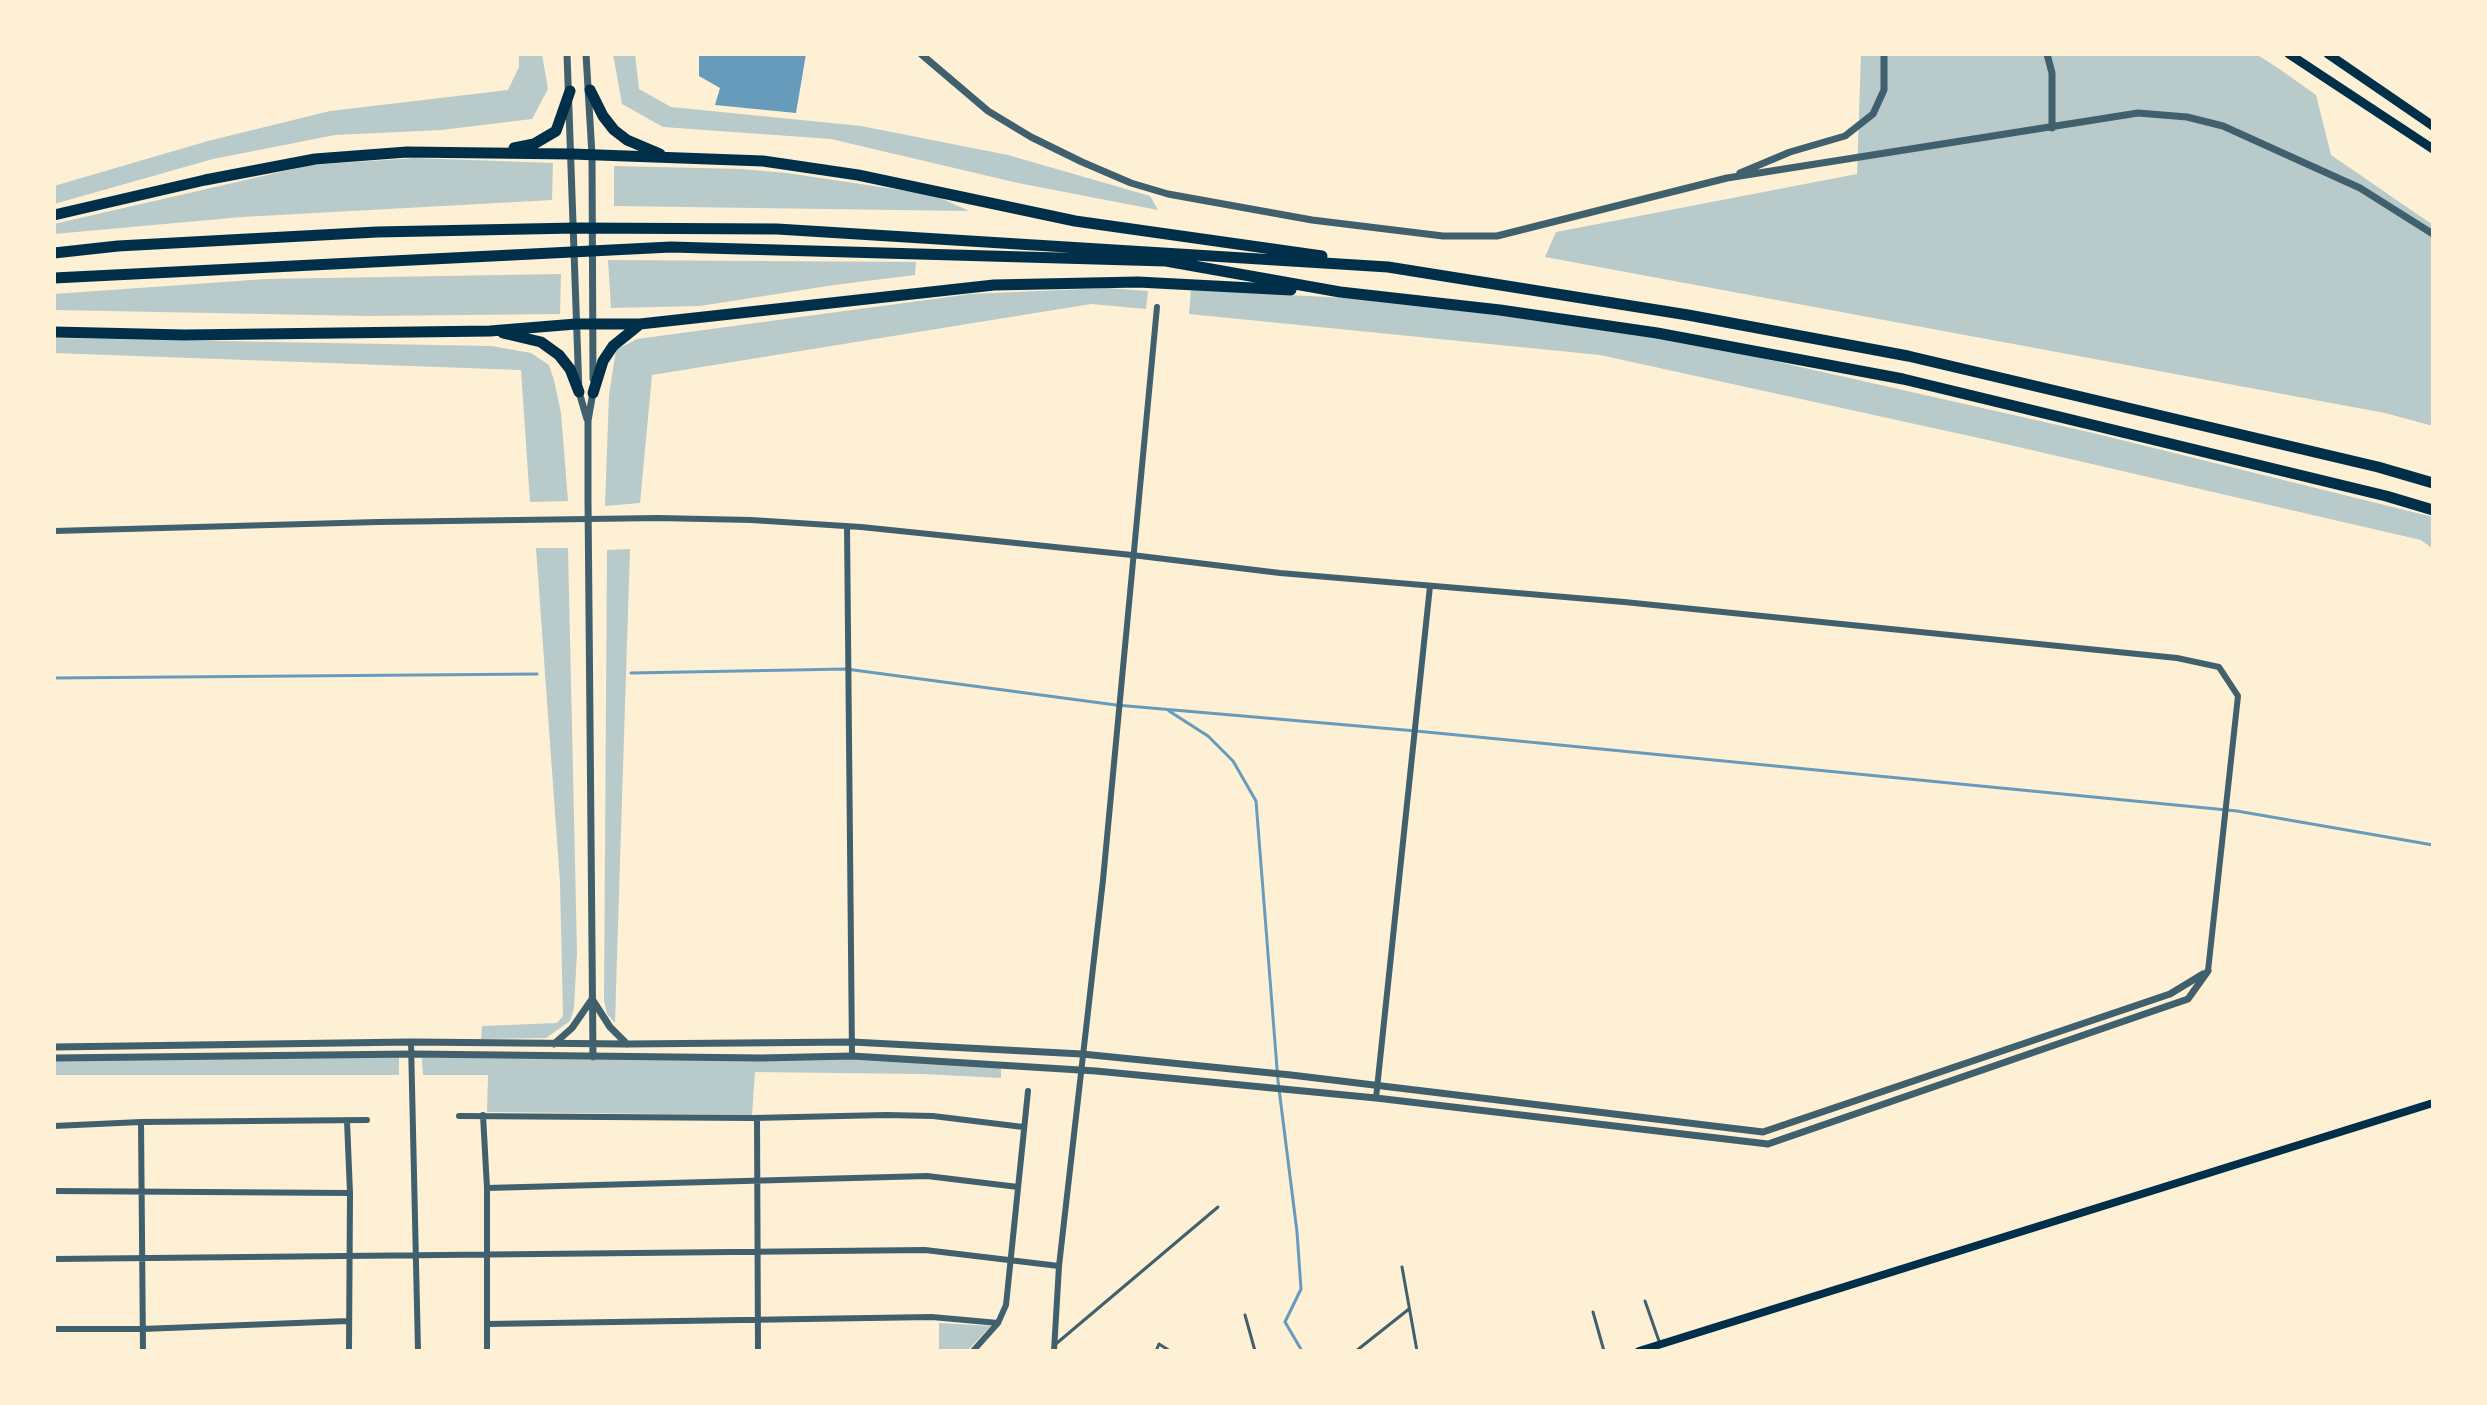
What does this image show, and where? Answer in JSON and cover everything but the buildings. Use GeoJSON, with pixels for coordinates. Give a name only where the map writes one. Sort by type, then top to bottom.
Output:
{"type":"FeatureCollection","features":[{"type":"Feature","properties":{"kind":"highway"},"geometry":{"type":"LineString","coordinates":[[590,90],[614,130],[627,140],[668,158]]}},
{"type":"Feature","properties":{"kind":"highway"},"geometry":{"type":"LineString","coordinates":[[486,153],[534,144],[556,131],[570,91]]}},
{"type":"Feature","properties":{"kind":"highway"},"geometry":{"type":"LineString","coordinates":[[54,215],[205,180],[315,159],[407,152],[763,161],[858,175],[1075,221],[1688,315],[1908,356],[2378,467],[2433,483]]}},
{"type":"Feature","properties":{"kind":"highway"},"geometry":{"type":"LineString","coordinates":[[54,253],[118,246],[377,232],[576,228],[777,229],[1388,267]]}},
{"type":"Feature","properties":{"kind":"highway"},"geometry":{"type":"LineString","coordinates":[[54,278],[671,247],[1166,261],[1340,292]]}},
{"type":"Feature","properties":{"kind":"highway"},"geometry":{"type":"LineString","coordinates":[[54,332],[185,335],[490,331],[576,324],[640,324],[994,285],[1138,282],[1340,292],[1500,310],[1657,333],[1903,379],[2433,510]]}},
{"type":"Feature","properties":{"kind":"highway"},"geometry":{"type":"LineString","coordinates":[[593,393],[603,361],[613,346],[640,324]]}},
{"type":"Feature","properties":{"kind":"highway"},"geometry":{"type":"LineString","coordinates":[[490,331],[541,342],[559,355],[570,369],[579,392]]}},
{"type":"Feature","properties":{"kind":"main road"},"geometry":{"type":"LineString","coordinates":[[2289,54],[2433,149]]}},
{"type":"Feature","properties":{"kind":"main road"},"geometry":{"type":"LineString","coordinates":[[2328,54],[2433,126]]}},
{"type":"Feature","properties":{"kind":"main road"},"geometry":{"type":"LineString","coordinates":[[1639,1351],[2433,1103]]}},
{"type":"Feature","properties":{"kind":"street"},"geometry":{"type":"LineString","coordinates":[[567,54],[579,392],[588,421]]}},
{"type":"Feature","properties":{"kind":"street"},"geometry":{"type":"LineString","coordinates":[[586,54],[590,90],[595,325],[593,393],[588,421],[593,1057]]}},
{"type":"Feature","properties":{"kind":"street"},"geometry":{"type":"LineString","coordinates":[[921,54],[988,111],[1031,137],[1131,183],[1168,194],[1312,220],[1443,236],[1497,236],[1727,178],[2138,113],[2187,117],[2223,126],[2360,188],[2433,234]]}},
{"type":"Feature","properties":{"kind":"street"},"geometry":{"type":"LineString","coordinates":[[1727,178],[1790,152],[1845,136],[1873,114],[1884,90],[1884,54]]}},
{"type":"Feature","properties":{"kind":"street"},"geometry":{"type":"LineString","coordinates":[[2047,54],[2052,73],[2052,128]]}},
{"type":"Feature","properties":{"kind":"street"},"geometry":{"type":"LineString","coordinates":[[1054,1348],[1059,1266],[1094,965],[1157,307]]}},
{"type":"Feature","properties":{"kind":"street"},"geometry":{"type":"LineString","coordinates":[[54,531],[658,518],[847,526],[1280,573],[1624,602],[2177,658],[2219,667],[2238,696],[2208,971],[2188,999],[1768,1144],[1376,1098],[1080,1070],[852,1056],[761,1058],[413,1054],[54,1058]]}},
{"type":"Feature","properties":{"kind":"street"},"geometry":{"type":"LineString","coordinates":[[847,526],[852,1056]]}},
{"type":"Feature","properties":{"kind":"street"},"geometry":{"type":"LineString","coordinates":[[1376,1098],[1430,586]]}},
{"type":"Feature","properties":{"kind":"street"},"geometry":{"type":"LineString","coordinates":[[54,1047],[411,1042],[852,1042],[1082,1054],[1378,1084],[1763,1132],[2170,994],[2208,971]]}},
{"type":"Feature","properties":{"kind":"street"},"geometry":{"type":"LineString","coordinates":[[554,1044],[572,1028],[591,999]]}},
{"type":"Feature","properties":{"kind":"street"},"geometry":{"type":"LineString","coordinates":[[591,999],[610,1027],[627,1044]]}},
{"type":"Feature","properties":{"kind":"street"},"geometry":{"type":"LineString","coordinates":[[411,1042],[418,1351]]}},
{"type":"Feature","properties":{"kind":"street"},"geometry":{"type":"LineString","coordinates":[[973,1351],[998,1323],[1006,1305],[1028,1091]]}},
{"type":"Feature","properties":{"kind":"street"},"geometry":{"type":"LineString","coordinates":[[483,1115],[487,1188],[487,1351]]}},
{"type":"Feature","properties":{"kind":"street"},"geometry":{"type":"LineString","coordinates":[[459,1116],[933,1116],[1023,1127]]}},
{"type":"Feature","properties":{"kind":"street"},"geometry":{"type":"LineString","coordinates":[[757,1118],[758,1351]]}},
{"type":"Feature","properties":{"kind":"street"},"geometry":{"type":"LineString","coordinates":[[54,1126],[367,1120]]}},
{"type":"Feature","properties":{"kind":"street"},"geometry":{"type":"LineString","coordinates":[[347,1121],[349,1351]]}},
{"type":"Feature","properties":{"kind":"street"},"geometry":{"type":"LineString","coordinates":[[141,1122],[143,1351]]}},
{"type":"Feature","properties":{"kind":"street"},"geometry":{"type":"LineString","coordinates":[[487,1188],[927,1176],[1018,1187]]}},
{"type":"Feature","properties":{"kind":"street"},"geometry":{"type":"LineString","coordinates":[[54,1191],[350,1193]]}},
{"type":"Feature","properties":{"kind":"street"},"geometry":{"type":"LineString","coordinates":[[54,1259],[925,1250],[1059,1266]]}},
{"type":"Feature","properties":{"kind":"street"},"geometry":{"type":"LineString","coordinates":[[487,1324],[932,1317],[998,1323]]}},
{"type":"Feature","properties":{"kind":"street"},"geometry":{"type":"LineString","coordinates":[[54,1329],[348,1321]]}},
{"type":"Feature","properties":{"kind":"lane"},"geometry":{"type":"LineString","coordinates":[[1054,1348],[1111,1295],[1218,1207]]}},
{"type":"Feature","properties":{"kind":"lane"},"geometry":{"type":"LineString","coordinates":[[1402,1267],[1417,1351]]}},
{"type":"Feature","properties":{"kind":"lane"},"geometry":{"type":"LineString","coordinates":[[1645,1301],[1661,1344]]}},
{"type":"Feature","properties":{"kind":"lane"},"geometry":{"type":"LineString","coordinates":[[1356,1351],[1409,1309]]}},
{"type":"Feature","properties":{"kind":"lane"},"geometry":{"type":"LineString","coordinates":[[1593,1312],[1604,1351]]}},
{"type":"Feature","properties":{"kind":"lane"},"geometry":{"type":"LineString","coordinates":[[1245,1315],[1255,1351]]}},
{"type":"Feature","properties":{"kind":"lane"},"geometry":{"type":"LineString","coordinates":[[1156,1351],[1159,1344],[1170,1351]]}},
{"type":"Feature","properties":{"kind":"shaded area"},"geometry":{"type":"Polygon","coordinates":[[[519,54],[542,54],[548,89],[532,119],[441,130],[335,135],[213,159],[54,204],[54,186],[208,141],[330,111],[508,90],[519,67],[519,54]]]}},
{"type":"Feature","properties":{"kind":"shaded area"},"geometry":{"type":"Polygon","coordinates":[[[613,54],[635,54],[639,89],[671,107],[861,126],[1008,155],[1150,196],[1158,210],[1018,183],[831,139],[663,127],[622,104],[613,54]]]}},
{"type":"Feature","properties":{"kind":"shaded area"},"geometry":{"type":"Polygon","coordinates":[[[1861,54],[2256,54],[2278,68],[2316,95],[2331,155],[2433,225],[2433,426],[2385,413],[1545,257],[1556,232],[1857,174],[1861,54]]]}},
{"type":"Feature","properties":{"kind":"shaded area"},"geometry":{"type":"Polygon","coordinates":[[[415,158],[553,163],[552,200],[242,217],[54,234],[54,224],[311,165],[415,158]]]}},
{"type":"Feature","properties":{"kind":"shaded area"},"geometry":{"type":"Polygon","coordinates":[[[614,166],[787,173],[934,195],[969,211],[614,206],[614,166]]]}},
{"type":"Feature","properties":{"kind":"shaded area"},"geometry":{"type":"Polygon","coordinates":[[[608,260],[916,262],[915,275],[700,306],[611,308],[608,260]]]}},
{"type":"Feature","properties":{"kind":"shaded area"},"geometry":{"type":"Polygon","coordinates":[[[561,274],[560,314],[368,316],[54,310],[54,294],[266,279],[561,274]]]}},
{"type":"Feature","properties":{"kind":"shaded area"},"geometry":{"type":"Polygon","coordinates":[[[1107,288],[1148,291],[1146,309],[1091,304],[652,375],[640,503],[605,506],[609,395],[616,350],[637,339],[971,294],[1107,288]]]}},
{"type":"Feature","properties":{"kind":"shaded area"},"geometry":{"type":"Polygon","coordinates":[[[1191,290],[1404,301],[1659,335],[2093,433],[2433,517],[2433,549],[2421,540],[1600,355],[1189,314],[1191,290]]]}},
{"type":"Feature","properties":{"kind":"shaded area"},"geometry":{"type":"Polygon","coordinates":[[[54,338],[492,346],[531,353],[549,365],[554,380],[561,413],[568,501],[530,502],[521,370],[54,353],[54,338]]]}},
{"type":"Feature","properties":{"kind":"shaded area"},"geometry":{"type":"Polygon","coordinates":[[[536,548],[568,548],[577,952],[574,1008],[570,1021],[546,1038],[481,1039],[482,1026],[557,1023],[563,1016],[560,882],[536,548]]]}},
{"type":"Feature","properties":{"kind":"shaded area"},"geometry":{"type":"Polygon","coordinates":[[[630,549],[615,1023],[607,1014],[604,1000],[607,550],[630,549]]]}},
{"type":"Feature","properties":{"kind":"shaded area"},"geometry":{"type":"Polygon","coordinates":[[[399,1056],[399,1075],[54,1075],[54,1061],[399,1056]]]}},
{"type":"Feature","properties":{"kind":"shaded area"},"geometry":{"type":"Polygon","coordinates":[[[422,1058],[853,1059],[1001,1068],[1001,1078],[755,1072],[752,1115],[487,1112],[488,1075],[423,1075],[422,1058]]]}},
{"type":"Feature","properties":{"kind":"shaded area"},"geometry":{"type":"Polygon","coordinates":[[[939,1323],[991,1326],[967,1351],[939,1351],[939,1323]]]}},
{"type":"Feature","properties":{"kind":"water"},"geometry":{"type":"Polygon","coordinates":[[[699,54],[806,54],[796,113],[715,105],[720,88],[699,76],[699,54]]]}},
{"type":"Feature","properties":{"kind":"waterway"},"geometry":{"type":"LineString","coordinates":[[631,673],[846,669],[1116,705],[2237,811],[2433,845]]}},
{"type":"Feature","properties":{"kind":"waterway"},"geometry":{"type":"LineString","coordinates":[[54,678],[537,674]]}},
{"type":"Feature","properties":{"kind":"waterway"},"geometry":{"type":"LineString","coordinates":[[1169,711],[1208,736],[1233,761],[1256,801],[1278,1081],[1301,1289],[1285,1322],[1302,1351]]}}]}
